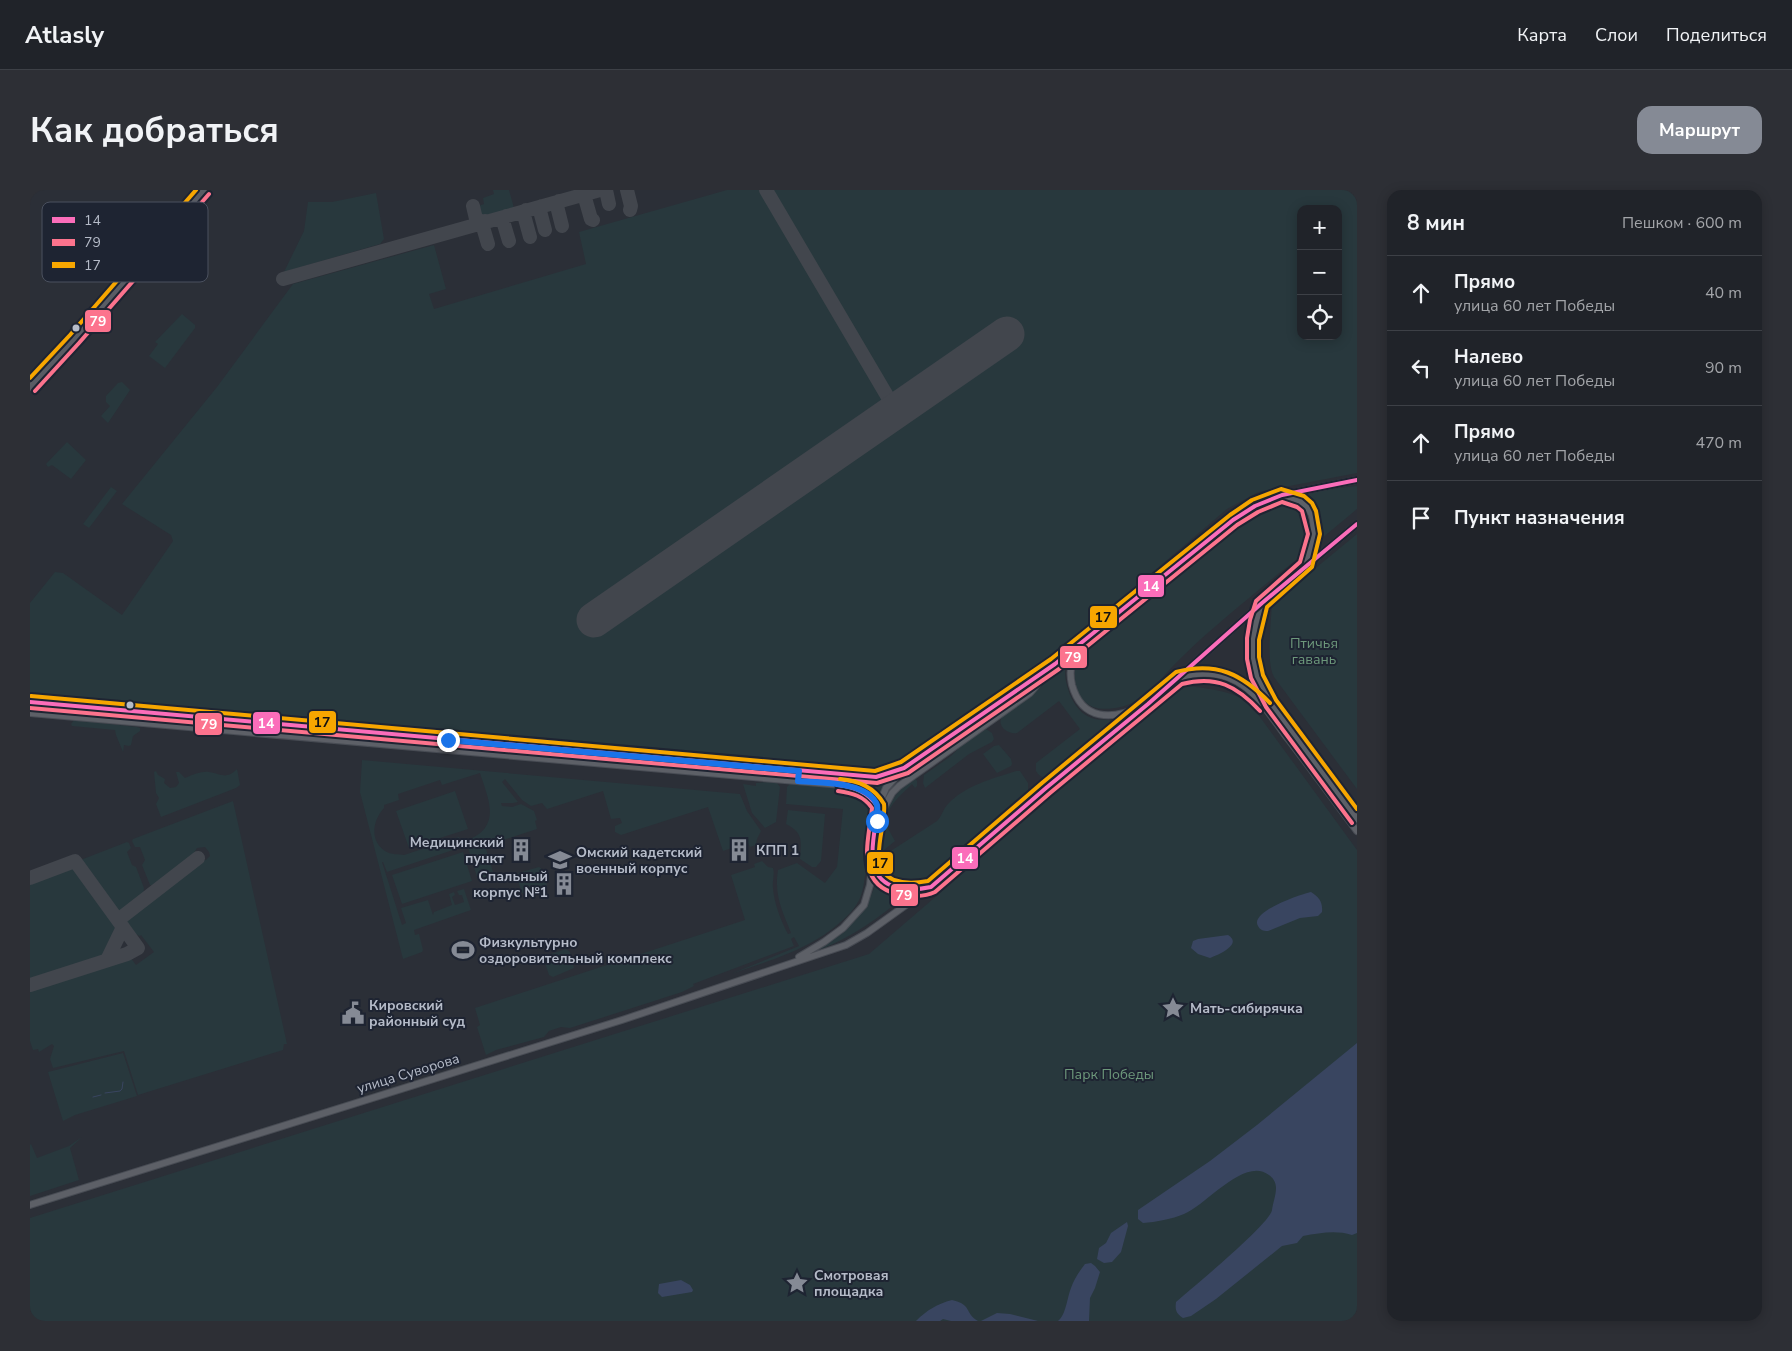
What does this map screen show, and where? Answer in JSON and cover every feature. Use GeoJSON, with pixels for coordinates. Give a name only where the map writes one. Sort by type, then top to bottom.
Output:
{"type":"FeatureCollection","features":[{"type":"Feature","properties":{"kind":"main road"},"geometry":{"type":"LineString","coordinates":[[193,202],[204,190]]}},
{"type":"Feature","properties":{"kind":"main road"},"geometry":{"type":"LineString","coordinates":[[30,387],[91,322],[124,282]]}},
{"type":"Feature","properties":{"kind":"main road"},"geometry":{"type":"LineString","coordinates":[[792,962],[824,942],[857,914],[864,905],[868,894],[873,859],[878,807],[886,788],[904,768],[1055,664],[1233,520],[1254,506],[1282,495],[1357,480]]}},
{"type":"Feature","properties":{"kind":"main road"},"geometry":{"type":"LineString","coordinates":[[1282,495],[1304,503],[1310,513],[1314,534],[1306,565]]}},
{"type":"Feature","properties":{"kind":"main road"},"geometry":{"type":"LineString","coordinates":[[792,962],[824,953],[860,937],[931,887],[1046,788],[1179,678],[1306,565],[1357,524]]}},
{"type":"Feature","properties":{"kind":"main road"},"geometry":{"type":"LineString","coordinates":[[1262,603],[1258,612],[1253,639],[1253,658],[1257,676],[1271,703],[1357,819]]}},
{"type":"Feature","properties":{"kind":"main road"},"geometry":{"type":"LineString","coordinates":[[1088,638],[1075,654],[1070,666],[1075,695],[1083,706],[1090,712],[1103,715],[1120,715],[1148,704]]}},
{"type":"Feature","properties":{"kind":"main road"},"geometry":{"type":"LineString","coordinates":[[877,821],[892,793],[898,786],[1030,693],[1055,664]]}},
{"type":"Feature","properties":{"kind":"main road"},"geometry":{"type":"LineString","coordinates":[[1179,678],[1192,673],[1210,673],[1244,686],[1256,697],[1357,831]]}},
{"type":"Feature","properties":{"kind":"main road"},"geometry":{"type":"LineString","coordinates":[[30,702],[876,777],[904,768]]}},
{"type":"Feature","properties":{"kind":"main road"},"geometry":{"type":"LineString","coordinates":[[30,713],[798,781],[861,790],[872,798],[878,807]]}},
{"type":"Feature","properties":{"kind":"main road"},"geometry":{"type":"LineString","coordinates":[[188,727],[189,717]]}},
{"type":"Feature","properties":{"kind":"main road"},"geometry":{"type":"LineString","coordinates":[[378,734],[378,744]]}},
{"type":"Feature","properties":{"kind":"main road"},"geometry":{"type":"LineString","coordinates":[[625,766],[626,756]]}},
{"type":"Feature","properties":{"kind":"main road"},"geometry":{"type":"LineString","coordinates":[[714,774],[715,764]]}},
{"type":"Feature","properties":{"kind":"main road"},"geometry":{"type":"LineString","coordinates":[[798,781],[799,771]]}},
{"type":"Feature","properties":{"kind":"main road"},"geometry":{"type":"LineString","coordinates":[[873,859],[880,878],[897,888],[909,891],[931,887]]}},
{"type":"Feature","properties":{"kind":"main road","name":"улица Суворова"},"geometry":{"type":"LineString","coordinates":[[30,1205],[622,1020],[792,962]]}},
{"type":"Feature","properties":{"kind":"green space"},"geometry":{"type":"Polygon","coordinates":[[[493,190],[509,190],[514,208],[479,218],[476,207],[484,204],[483,198],[494,194],[493,190]]]}},
{"type":"Feature","properties":{"kind":"green space"},"geometry":{"type":"Polygon","coordinates":[[[727,190],[1357,190],[1357,473],[1258,492],[1227,509],[1047,662],[1047,664],[1030,673],[900,765],[888,770],[864,773],[713,760],[700,757],[700,754],[686,753],[685,755],[670,756],[148,710],[147,707],[121,703],[120,705],[112,706],[30,699],[30,603],[55,572],[63,573],[122,615],[173,541],[171,535],[122,504],[217,387],[293,284],[434,245],[446,289],[429,294],[434,309],[586,264],[579,232],[727,190]]]}},
{"type":"Feature","properties":{"kind":"green space"},"geometry":{"type":"Polygon","coordinates":[[[376,193],[384,239],[380,244],[284,272],[304,231],[308,202],[332,202],[376,193]]]}},
{"type":"Feature","properties":{"kind":"green space"},"geometry":{"type":"Polygon","coordinates":[[[182,314],[195,325],[195,328],[165,368],[149,356],[158,344],[155,342],[182,314]]]}},
{"type":"Feature","properties":{"kind":"green space"},"geometry":{"type":"Polygon","coordinates":[[[122,382],[130,390],[108,423],[101,416],[110,406],[106,402],[106,396],[118,383],[122,382]]]}},
{"type":"Feature","properties":{"kind":"green space"},"geometry":{"type":"Polygon","coordinates":[[[67,442],[86,460],[71,479],[52,465],[48,467],[46,464],[67,442]]]}},
{"type":"Feature","properties":{"kind":"green space"},"geometry":{"type":"Polygon","coordinates":[[[1357,486],[1357,509],[1315,544],[1319,530],[1318,514],[1304,492],[1357,486]]]}},
{"type":"Feature","properties":{"kind":"green space"},"geometry":{"type":"Polygon","coordinates":[[[111,487],[117,491],[89,528],[83,524],[111,487]]]}},
{"type":"Feature","properties":{"kind":"green space"},"geometry":{"type":"Polygon","coordinates":[[[1285,502],[1295,504],[1302,509],[1307,515],[1309,523],[1307,541],[1297,559],[1205,636],[1150,691],[1139,699],[1125,706],[1108,709],[1093,707],[1086,703],[1080,696],[1075,680],[1076,663],[1084,648],[1235,523],[1258,509],[1285,502]]]}},
{"type":"Feature","properties":{"kind":"green space","name":"Птичья гавань"},"geometry":{"type":"Polygon","coordinates":[[[1357,534],[1357,789],[1274,677],[1270,662],[1270,631],[1272,604],[1357,534]]]}},
{"type":"Feature","properties":{"kind":"green space"},"geometry":{"type":"Polygon","coordinates":[[[1066,661],[1067,687],[1077,707],[1088,717],[1114,722],[1048,777],[1044,777],[1036,771],[1036,763],[1080,729],[1059,701],[1017,733],[1010,733],[1004,729],[1001,720],[1008,711],[1030,697],[1066,661]]]}},
{"type":"Feature","properties":{"kind":"green space","name":"Парк Победы"},"geometry":{"type":"Polygon","coordinates":[[[1182,685],[1228,693],[1245,700],[1252,706],[1357,850],[1357,1321],[30,1321],[30,1218],[869,954],[1182,685]]]}},
{"type":"Feature","properties":{"kind":"green space"},"geometry":{"type":"Polygon","coordinates":[[[1027,686],[1031,687],[1026,692],[913,772],[897,780],[910,768],[1027,686]]]}},
{"type":"Feature","properties":{"kind":"green space"},"geometry":{"type":"Polygon","coordinates":[[[30,706],[90,711],[90,715],[30,710],[30,706]]]}},
{"type":"Feature","properties":{"kind":"green space"},"geometry":{"type":"Polygon","coordinates":[[[102,712],[182,719],[181,723],[102,716],[102,712]]]}},
{"type":"Feature","properties":{"kind":"green space"},"geometry":{"type":"Polygon","coordinates":[[[74,720],[137,727],[140,728],[140,731],[133,736],[131,745],[124,745],[123,752],[115,730],[72,726],[71,724],[74,720]]]}},
{"type":"Feature","properties":{"kind":"green space"},"geometry":{"type":"Polygon","coordinates":[[[194,720],[275,727],[274,732],[194,724],[194,720]]]}},
{"type":"Feature","properties":{"kind":"green space"},"geometry":{"type":"Polygon","coordinates":[[[287,728],[371,736],[371,740],[287,733],[287,728]]]}},
{"type":"Feature","properties":{"kind":"green space"},"geometry":{"type":"Polygon","coordinates":[[[986,729],[992,733],[994,739],[992,742],[969,754],[925,788],[923,783],[924,775],[986,729]]]}},
{"type":"Feature","properties":{"kind":"green space"},"geometry":{"type":"Polygon","coordinates":[[[453,743],[531,750],[531,755],[453,748],[453,743]]]}},
{"type":"Feature","properties":{"kind":"green space"},"geometry":{"type":"Polygon","coordinates":[[[999,745],[1011,759],[1012,764],[997,773],[983,754],[994,746],[999,745]]]}},
{"type":"Feature","properties":{"kind":"green space"},"geometry":{"type":"Polygon","coordinates":[[[544,751],[618,758],[618,762],[543,756],[544,751]]]}},
{"type":"Feature","properties":{"kind":"green space"},"geometry":{"type":"Polygon","coordinates":[[[362,760],[740,794],[747,811],[761,831],[756,845],[750,847],[748,843],[743,844],[741,840],[731,843],[732,848],[723,851],[708,807],[621,835],[615,832],[615,826],[622,823],[620,818],[611,819],[603,791],[547,809],[542,803],[531,806],[522,800],[505,779],[502,782],[518,802],[501,803],[502,806],[512,807],[521,804],[534,811],[537,829],[485,846],[494,875],[478,880],[466,841],[477,835],[485,828],[489,821],[489,803],[480,773],[442,785],[440,780],[398,794],[399,800],[384,805],[375,824],[375,836],[385,851],[404,855],[459,837],[462,847],[387,872],[382,862],[402,925],[406,923],[401,908],[428,900],[433,915],[434,912],[452,905],[449,894],[454,892],[455,895],[452,897],[455,905],[464,902],[462,895],[459,895],[457,891],[464,889],[471,910],[414,930],[415,935],[419,934],[423,950],[403,959],[360,792],[362,760]]]}},
{"type":"Feature","properties":{"kind":"green space"},"geometry":{"type":"Polygon","coordinates":[[[237,769],[240,785],[236,788],[161,817],[156,804],[159,798],[156,793],[154,772],[156,771],[158,775],[165,779],[164,783],[170,788],[176,787],[179,783],[176,772],[179,772],[185,778],[206,772],[227,775],[237,769]]]}},
{"type":"Feature","properties":{"kind":"green space"},"geometry":{"type":"Polygon","coordinates":[[[1020,771],[1028,783],[1028,792],[917,885],[911,886],[896,883],[883,875],[880,863],[883,856],[937,821],[946,806],[955,797],[980,783],[1020,771]]]}},
{"type":"Feature","properties":{"kind":"green space"},"geometry":{"type":"Polygon","coordinates":[[[805,775],[857,780],[889,778],[878,800],[864,787],[834,780],[804,779],[805,775]]]}},
{"type":"Feature","properties":{"kind":"green space"},"geometry":{"type":"Polygon","coordinates":[[[915,778],[917,786],[915,788],[912,784],[895,801],[889,811],[885,823],[895,841],[884,850],[881,850],[882,825],[887,809],[901,789],[915,778]]]}},
{"type":"Feature","properties":{"kind":"green space"},"geometry":{"type":"Polygon","coordinates":[[[756,783],[777,783],[780,787],[776,822],[765,828],[752,813],[743,784],[756,786],[756,783]]]}},
{"type":"Feature","properties":{"kind":"green space"},"geometry":{"type":"Polygon","coordinates":[[[790,784],[842,789],[867,798],[869,804],[869,844],[862,892],[859,901],[853,909],[836,926],[823,936],[779,957],[731,974],[799,946],[794,937],[791,939],[794,946],[693,984],[694,986],[682,992],[570,1028],[561,1027],[549,1031],[544,1037],[496,1050],[486,1055],[477,1027],[480,1025],[475,1008],[745,920],[731,875],[755,867],[754,864],[762,861],[768,867],[773,868],[773,888],[776,906],[788,934],[791,933],[778,895],[778,870],[797,863],[825,883],[837,867],[843,809],[786,804],[787,787],[790,784]]]}},
{"type":"Feature","properties":{"kind":"green space"},"geometry":{"type":"Polygon","coordinates":[[[455,791],[468,829],[409,848],[396,811],[455,791]]]}},
{"type":"Feature","properties":{"kind":"green space"},"geometry":{"type":"Polygon","coordinates":[[[233,801],[287,1044],[284,1044],[283,1050],[138,1095],[124,1051],[53,1068],[50,1059],[54,1046],[52,1044],[39,1052],[38,1049],[33,1050],[30,1041],[30,989],[125,957],[130,957],[136,965],[154,952],[141,935],[126,930],[120,922],[198,861],[206,860],[210,856],[205,847],[197,848],[189,860],[155,887],[150,885],[142,865],[145,860],[140,847],[135,847],[133,839],[233,801]]]}},
{"type":"Feature","properties":{"kind":"green space"},"geometry":{"type":"Polygon","coordinates":[[[788,810],[825,814],[821,861],[816,867],[812,867],[800,859],[801,843],[799,835],[792,827],[786,824],[788,810]]]}},
{"type":"Feature","properties":{"kind":"green space"},"geometry":{"type":"Polygon","coordinates":[[[127,842],[131,848],[127,852],[132,865],[136,867],[144,888],[143,896],[123,911],[113,912],[85,868],[78,861],[127,842]]]}},
{"type":"Feature","properties":{"kind":"green space"},"geometry":{"type":"Polygon","coordinates":[[[463,852],[472,881],[402,904],[392,875],[463,852]]]}},
{"type":"Feature","properties":{"kind":"green space"},"geometry":{"type":"Polygon","coordinates":[[[539,867],[543,870],[547,886],[526,894],[522,893],[517,878],[518,873],[539,867]]]}},
{"type":"Feature","properties":{"kind":"green space"},"geometry":{"type":"Polygon","coordinates":[[[68,868],[74,869],[79,874],[115,924],[115,933],[109,947],[100,959],[30,981],[30,880],[68,868]]]}},
{"type":"Feature","properties":{"kind":"green space"},"geometry":{"type":"Polygon","coordinates":[[[877,879],[907,895],[854,933],[819,950],[847,928],[862,912],[877,879]]]}},
{"type":"Feature","properties":{"kind":"green space"},"geometry":{"type":"Polygon","coordinates":[[[566,949],[570,952],[574,968],[553,977],[549,975],[544,960],[545,956],[566,949]]]}},
{"type":"Feature","properties":{"kind":"green space"},"geometry":{"type":"Polygon","coordinates":[[[123,1053],[137,1096],[75,1115],[63,1121],[48,1072],[123,1053]]]}},
{"type":"Feature","properties":{"kind":"green space"},"geometry":{"type":"Polygon","coordinates":[[[82,1137],[70,1148],[79,1180],[30,1196],[30,1145],[37,1158],[69,1146],[82,1137]]]}},
{"type":"Feature","properties":{"kind":"water"},"geometry":{"type":"Polygon","coordinates":[[[1311,892],[1321,903],[1322,912],[1318,916],[1300,918],[1268,931],[1262,930],[1258,926],[1257,921],[1268,910],[1287,900],[1311,892]]]}},
{"type":"Feature","properties":{"kind":"water"},"geometry":{"type":"Polygon","coordinates":[[[1228,935],[1232,938],[1233,942],[1228,949],[1210,958],[1198,954],[1191,948],[1193,941],[1198,939],[1228,935]]]}},
{"type":"Feature","properties":{"kind":"water"},"geometry":{"type":"Polygon","coordinates":[[[1357,1043],[1357,1233],[1352,1235],[1334,1232],[1303,1236],[1297,1243],[1282,1246],[1216,1299],[1191,1316],[1183,1318],[1176,1311],[1176,1302],[1245,1242],[1268,1217],[1272,1210],[1275,1196],[1275,1182],[1269,1175],[1259,1171],[1249,1172],[1226,1184],[1193,1209],[1179,1216],[1164,1220],[1143,1223],[1138,1219],[1138,1210],[1210,1161],[1357,1043]]]}},
{"type":"Feature","properties":{"kind":"water"},"geometry":{"type":"Polygon","coordinates":[[[1127,1222],[1128,1226],[1121,1252],[1112,1262],[1104,1263],[1097,1259],[1099,1248],[1106,1243],[1111,1233],[1127,1222]]]}},
{"type":"Feature","properties":{"kind":"water"},"geometry":{"type":"Polygon","coordinates":[[[1091,1263],[1100,1272],[1090,1298],[1089,1321],[1058,1321],[1065,1311],[1075,1279],[1085,1264],[1091,1263]]]}},
{"type":"Feature","properties":{"kind":"water"},"geometry":{"type":"Polygon","coordinates":[[[681,1280],[690,1285],[693,1290],[692,1292],[662,1297],[658,1293],[659,1284],[681,1280]]]}},
{"type":"Feature","properties":{"kind":"water"},"geometry":{"type":"Polygon","coordinates":[[[952,1300],[963,1304],[978,1321],[951,1321],[943,1319],[940,1321],[916,1321],[933,1308],[952,1300]]]}},
{"type":"Feature","properties":{"kind":"water"},"geometry":{"type":"Polygon","coordinates":[[[997,1313],[1010,1314],[1038,1321],[981,1321],[997,1313]]]}},
{"type":"Feature","properties":{"kind":"waterway"},"geometry":{"type":"LineString","coordinates":[[105,1093],[120,1091],[123,1082]]}},
{"type":"Feature","properties":{"kind":"waterway"},"geometry":{"type":"LineString","coordinates":[[93,1097],[101,1095]]}},
{"type":"Feature","properties":{"kind":"taxiway"},"geometry":{"type":"LineString","coordinates":[[283,279],[600,190]]}},
{"type":"Feature","properties":{"kind":"taxiway"},"geometry":{"type":"LineString","coordinates":[[606,190],[609,204]]}},
{"type":"Feature","properties":{"kind":"taxiway"},"geometry":{"type":"LineString","coordinates":[[627,190],[631,206],[630,210]]}},
{"type":"Feature","properties":{"kind":"taxiway"},"geometry":{"type":"LineString","coordinates":[[766,190],[896,411]]}},
{"type":"Feature","properties":{"kind":"taxiway"},"geometry":{"type":"LineString","coordinates":[[587,194],[585,198],[591,219],[593,220]]}},
{"type":"Feature","properties":{"kind":"taxiway"},"geometry":{"type":"LineString","coordinates":[[559,201],[557,206],[562,226]]}},
{"type":"Feature","properties":{"kind":"taxiway"},"geometry":{"type":"LineString","coordinates":[[473,206],[476,219],[483,222]]}},
{"type":"Feature","properties":{"kind":"taxiway"},"geometry":{"type":"LineString","coordinates":[[542,206],[540,211],[545,230]]}},
{"type":"Feature","properties":{"kind":"taxiway"},"geometry":{"type":"LineString","coordinates":[[526,210],[524,215],[530,237]]}},
{"type":"Feature","properties":{"kind":"taxiway"},"geometry":{"type":"LineString","coordinates":[[506,216],[503,221],[509,241]]}},
{"type":"Feature","properties":{"kind":"taxiway"},"geometry":{"type":"LineString","coordinates":[[485,221],[483,227],[488,244]]}},
{"type":"Feature","properties":{"kind":"taxiway"},"geometry":{"type":"LineString","coordinates":[[118,920],[198,858]]}},
{"type":"Feature","properties":{"kind":"taxiway"},"geometry":{"type":"LineString","coordinates":[[30,878],[75,861],[138,948],[127,954],[30,985]]}},
{"type":"Feature","properties":{"kind":"taxiway"},"geometry":{"type":"LineString","coordinates":[[107,960],[123,927]]}},
{"type":"Feature","properties":{"kind":"runway"},"geometry":{"type":"LineString","coordinates":[[594,620],[1007,334]]}},
{"type":"Feature","properties":{"kind":"transit line","name":"17"},"geometry":{"type":"LineString","coordinates":[[186,202],[196,190]]}},
{"type":"Feature","properties":{"kind":"transit line","name":"79"},"geometry":{"type":"LineString","coordinates":[[202,202],[209,194]]}},
{"type":"Feature","properties":{"kind":"transit line","name":"17"},"geometry":{"type":"LineString","coordinates":[[30,378],[116,282]]}},
{"type":"Feature","properties":{"kind":"transit line","name":"79"},"geometry":{"type":"LineString","coordinates":[[35,391],[132,282]]}},
{"type":"Feature","properties":{"kind":"transit line","name":"14"},"geometry":{"type":"LineString","coordinates":[[30,702],[876,777],[904,768],[1055,664],[1233,520],[1255,506],[1282,495],[1357,480]]}},
{"type":"Feature","properties":{"kind":"transit line","name":"17"},"geometry":{"type":"LineString","coordinates":[[31,696],[875,771],[901,762],[1051,659],[1230,515],[1252,500],[1281,489],[1304,496],[1312,503],[1316,511],[1320,534],[1312,567],[1267,607],[1259,640],[1259,657],[1263,675],[1276,700],[1357,809]]}},
{"type":"Feature","properties":{"kind":"transit line","name":"79"},"geometry":{"type":"LineString","coordinates":[[30,708],[877,783],[908,773],[1059,669],[1237,525],[1258,512],[1282,502],[1297,507],[1302,511],[1308,534],[1300,562],[1256,601],[1247,638],[1247,659],[1251,678],[1266,707],[1352,823]]}},
{"type":"Feature","properties":{"kind":"transit line","name":"14"},"geometry":{"type":"LineString","coordinates":[[878,807],[872,849],[875,869],[880,878],[888,884],[904,889],[931,887],[1357,524]]}},
{"type":"Feature","properties":{"kind":"transit line","name":"17"},"geometry":{"type":"LineString","coordinates":[[840,779],[853,781],[871,789],[884,804],[879,856],[885,874],[894,880],[902,882],[928,881],[1176,672],[1204,668],[1228,672],[1249,684],[1270,703]]}},
{"type":"Feature","properties":{"kind":"transit line","name":"79"},"geometry":{"type":"LineString","coordinates":[[838,791],[857,796],[872,808],[867,859],[869,870],[875,880],[883,888],[897,894],[921,896],[935,892],[1050,793],[1182,684],[1205,681],[1225,685],[1243,695],[1260,711]]}},
{"type":"Feature","properties":{"kind":"transit line","name":"14"},"geometry":{"type":"LineString","coordinates":[[838,785],[861,791],[878,807]]}},
{"type":"Feature","properties":{"kind":"place","name":"Медицинский пункт"},"geometry":{"type":"Point","coordinates":[521,850]}},
{"type":"Feature","properties":{"kind":"place","name":"КПП 1"},"geometry":{"type":"Point","coordinates":[739,850]}},
{"type":"Feature","properties":{"kind":"place","name":"Омский кадетский военный корпус"},"geometry":{"type":"Point","coordinates":[560,860]}},
{"type":"Feature","properties":{"kind":"place","name":"Спальный корпус №1"},"geometry":{"type":"Point","coordinates":[564,884]}},
{"type":"Feature","properties":{"kind":"place","name":"Физкультурно оздоровительный комплекс"},"geometry":{"type":"Point","coordinates":[463,950]}},
{"type":"Feature","properties":{"kind":"place","name":"Мать-сибирячка"},"geometry":{"type":"Point","coordinates":[1173,1008]}},
{"type":"Feature","properties":{"kind":"place","name":"Кировский районный суд"},"geometry":{"type":"Point","coordinates":[353,1013]}},
{"type":"Feature","properties":{"kind":"place","name":"Смотровая площадка"},"geometry":{"type":"Point","coordinates":[797,1283]}},
{"type":"Feature","properties":{"kind":"route"},"geometry":{"type":"LineString","coordinates":[[448,740],[799,771],[798,781],[852,787],[868,793],[878,807],[877,821]]}}]}
